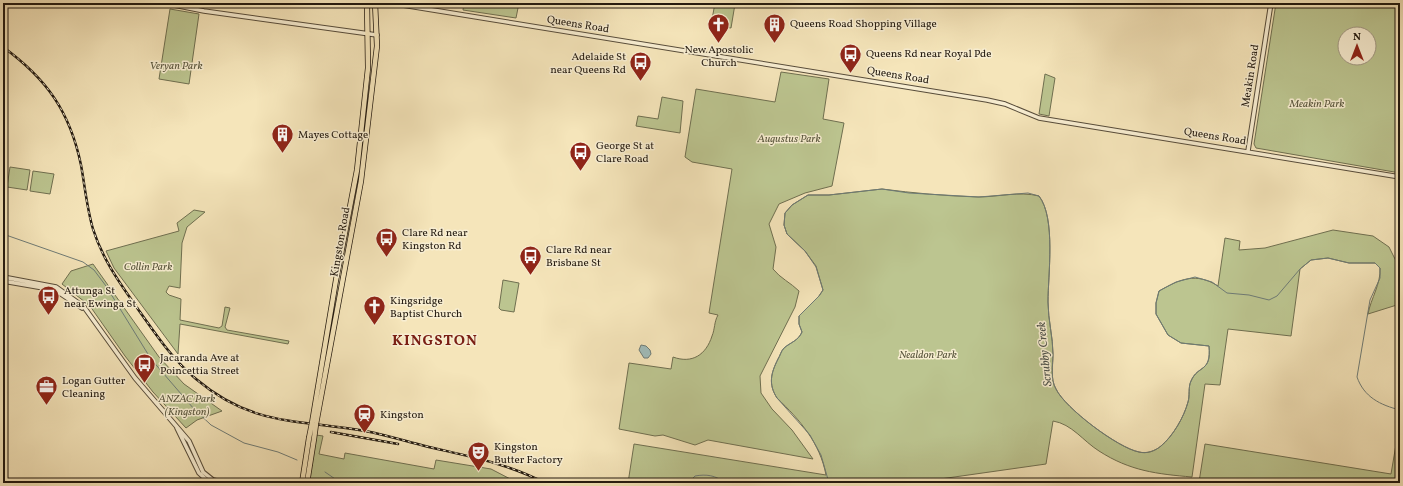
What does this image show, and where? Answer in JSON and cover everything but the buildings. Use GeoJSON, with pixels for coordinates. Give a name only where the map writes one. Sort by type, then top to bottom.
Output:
{"type":"FeatureCollection","features":[{"type":"Feature","properties":{"kind":"main road","name":"Kingston Road"},"geometry":{"type":"LineString","coordinates":[[307,483],[314,423],[357,170],[368,75],[369,35],[367,3]]}},
{"type":"Feature","properties":{"kind":"main road","name":"Kingston Road"},"geometry":{"type":"LineString","coordinates":[[314,423],[361,181],[377,35],[375,3]]}},
{"type":"Feature","properties":{"kind":"main road"},"geometry":{"type":"LineString","coordinates":[[346,232],[350,230],[354,220]]}},
{"type":"Feature","properties":{"kind":"main road","name":"Kingston Road"},"geometry":{"type":"LineString","coordinates":[[302,483],[312,438]]}},
{"type":"Feature","properties":{"kind":"street"},"geometry":{"type":"LineString","coordinates":[[164,3],[377,35]]}},
{"type":"Feature","properties":{"kind":"street","name":"Queens Road"},"geometry":{"type":"LineString","coordinates":[[390,3],[987,100],[1005,104],[1039,118],[1400,177]]}},
{"type":"Feature","properties":{"kind":"street","name":"Meakin Road"},"geometry":{"type":"LineString","coordinates":[[1248,151],[1271,3]]}},
{"type":"Feature","properties":{"kind":"street"},"geometry":{"type":"LineString","coordinates":[[3,277],[56,287],[78,302],[90,315],[135,378],[189,441],[205,474],[213,480],[226,483]]}},
{"type":"Feature","properties":{"kind":"street"},"geometry":{"type":"LineString","coordinates":[[3,281],[55,290],[69,298],[90,315]]}},
{"type":"Feature","properties":{"kind":"street"},"geometry":{"type":"LineString","coordinates":[[174,424],[198,473],[210,483]]}},
{"type":"Feature","properties":{"kind":"green space"},"geometry":{"type":"Polygon","coordinates":[[[464,3],[519,3],[516,18],[463,10],[464,3]]]}},
{"type":"Feature","properties":{"kind":"green space"},"geometry":{"type":"Polygon","coordinates":[[[715,3],[735,4],[731,28],[711,25],[715,3]]]}},
{"type":"Feature","properties":{"kind":"green space","name":"Meakin Park"},"geometry":{"type":"Polygon","coordinates":[[[1276,3],[1400,3],[1400,173],[1256,148],[1254,144],[1276,3]]]}},
{"type":"Feature","properties":{"kind":"green space","name":"Veryan Park"},"geometry":{"type":"Polygon","coordinates":[[[170,9],[199,14],[189,84],[159,79],[170,9]]]}},
{"type":"Feature","properties":{"kind":"green space","name":"Augustus Park"},"geometry":{"type":"Polygon","coordinates":[[[781,72],[829,79],[823,119],[844,123],[832,186],[805,193],[779,204],[769,224],[776,247],[773,269],[799,291],[795,307],[760,376],[761,393],[772,409],[792,430],[813,459],[708,440],[695,445],[663,435],[655,436],[619,429],[629,363],[671,369],[673,357],[686,359],[697,356],[702,353],[709,343],[718,315],[709,313],[732,169],[692,162],[685,157],[696,89],[775,102],[781,72]]]}},
{"type":"Feature","properties":{"kind":"green space"},"geometry":{"type":"Polygon","coordinates":[[[1045,74],[1055,78],[1049,116],[1039,114],[1045,74]]]}},
{"type":"Feature","properties":{"kind":"green space"},"geometry":{"type":"Polygon","coordinates":[[[662,97],[683,101],[680,133],[636,126],[638,116],[658,119],[662,97]]]}},
{"type":"Feature","properties":{"kind":"green space"},"geometry":{"type":"Polygon","coordinates":[[[10,167],[30,170],[27,190],[7,187],[10,167]]]}},
{"type":"Feature","properties":{"kind":"green space"},"geometry":{"type":"Polygon","coordinates":[[[33,171],[54,174],[50,194],[30,191],[33,171]]]}},
{"type":"Feature","properties":{"kind":"green space","name":"Nealdon Park"},"geometry":{"type":"Polygon","coordinates":[[[882,189],[966,197],[1024,194],[1039,196],[1048,218],[1050,262],[1048,302],[1053,348],[1052,376],[1054,385],[1061,397],[1093,426],[1118,443],[1142,453],[1151,452],[1161,446],[1174,432],[1181,420],[1189,400],[1191,381],[1197,372],[1206,364],[1209,354],[1209,346],[1181,343],[1168,335],[1156,314],[1156,303],[1159,291],[1181,280],[1195,278],[1202,279],[1218,286],[1225,238],[1240,241],[1239,250],[1265,248],[1333,230],[1373,236],[1389,247],[1400,269],[1400,304],[1368,314],[1380,274],[1380,268],[1375,263],[1349,263],[1328,258],[1311,260],[1300,269],[1291,336],[1228,329],[1220,385],[1205,384],[1192,477],[1155,473],[1122,463],[1110,458],[1093,447],[1072,429],[1053,421],[1046,464],[912,483],[628,483],[634,444],[826,475],[823,463],[814,442],[794,415],[777,398],[772,388],[772,374],[782,351],[802,332],[799,324],[799,316],[823,290],[816,266],[805,251],[787,234],[784,225],[785,213],[792,205],[808,195],[829,195],[882,189]]]}},
{"type":"Feature","properties":{"kind":"green space","name":"Collin Park"},"geometry":{"type":"Polygon","coordinates":[[[194,210],[205,212],[187,227],[182,243],[180,288],[169,286],[166,292],[169,295],[181,299],[180,320],[219,328],[222,326],[225,307],[230,308],[225,327],[227,330],[289,341],[288,344],[180,324],[178,354],[114,268],[106,251],[179,231],[177,223],[194,210]]]}},
{"type":"Feature","properties":{"kind":"green space","name":"ANZAC Park (Kingston)"},"geometry":{"type":"Polygon","coordinates":[[[93,264],[159,357],[184,384],[222,411],[197,420],[186,428],[153,392],[125,356],[90,306],[62,284],[71,271],[93,264]]]}},
{"type":"Feature","properties":{"kind":"green space"},"geometry":{"type":"Polygon","coordinates":[[[503,280],[519,283],[514,312],[501,310],[499,308],[503,280]]]}},
{"type":"Feature","properties":{"kind":"green space"},"geometry":{"type":"Polygon","coordinates":[[[1400,421],[1400,483],[1199,482],[1205,444],[1391,474],[1400,421]]]}},
{"type":"Feature","properties":{"kind":"green space"},"geometry":{"type":"Polygon","coordinates":[[[316,435],[323,436],[319,454],[344,459],[345,453],[434,469],[436,460],[491,469],[518,483],[309,483],[316,435]]]}},
{"type":"Feature","properties":{"kind":"water"},"geometry":{"type":"Polygon","coordinates":[[[641,345],[646,346],[650,350],[651,354],[648,358],[644,358],[639,350],[641,345]]]}},
{"type":"Feature","properties":{"kind":"waterway","name":"Scrubby Creek"},"geometry":{"type":"LineString","coordinates":[[829,483],[821,455],[810,435],[777,398],[772,388],[772,374],[782,351],[802,332],[799,324],[799,316],[823,290],[816,267],[805,251],[787,234],[784,225],[785,213],[792,205],[808,195],[829,195],[882,189],[909,193],[979,197],[1028,193],[1039,196],[1048,218],[1050,247],[1048,302],[1053,348],[1052,376],[1054,385],[1061,397],[1093,426],[1118,443],[1142,453],[1151,452],[1159,448],[1174,432],[1181,420],[1189,400],[1191,381],[1197,372],[1206,365],[1209,355],[1209,346],[1181,343],[1168,335],[1156,314],[1156,303],[1159,291],[1176,282],[1195,277],[1212,282],[1227,293],[1249,295],[1269,300],[1277,296],[1300,269],[1311,260],[1328,258],[1349,263],[1375,263],[1380,268],[1380,278],[1370,300],[1357,377],[1368,395],[1379,403],[1400,410]]}},
{"type":"Feature","properties":{"kind":"waterway"},"geometry":{"type":"LineString","coordinates":[[3,234],[83,262],[94,270],[106,286],[151,359],[194,409],[211,425],[244,443],[278,452],[297,460]]}},
{"type":"Feature","properties":{"kind":"waterway"},"geometry":{"type":"LineString","coordinates":[[325,472],[341,483]]}},
{"type":"Feature","properties":{"kind":"waterway","name":"Scrubby Creek"},"geometry":{"type":"LineString","coordinates":[[688,483],[695,476],[703,475],[714,477],[725,483]]}},
{"type":"Feature","properties":{"kind":"railway"},"geometry":{"type":"LineString","coordinates":[[3,47],[19,59],[44,84],[63,113],[76,146],[91,221],[102,252],[120,283],[159,339],[180,364],[196,379],[217,395],[237,406],[257,413],[297,422],[341,427],[380,434],[501,465],[545,483]]}},
{"type":"Feature","properties":{"kind":"railway"},"geometry":{"type":"LineString","coordinates":[[331,432],[398,444]]}},
{"type":"Feature","properties":{"kind":"place","name":"New Apostolic Church"},"geometry":{"type":"Point","coordinates":[719,44]}},
{"type":"Feature","properties":{"kind":"place","name":"Queens Road Shopping Village"},"geometry":{"type":"Point","coordinates":[775,44]}},
{"type":"Feature","properties":{"kind":"place","name":"Queens Rd near Royal Pde"},"geometry":{"type":"Point","coordinates":[850,74]}},
{"type":"Feature","properties":{"kind":"place","name":"Adelaide St near Queens Rd"},"geometry":{"type":"Point","coordinates":[641,82]}},
{"type":"Feature","properties":{"kind":"place","name":"Mayes Cottage"},"geometry":{"type":"Point","coordinates":[282,154]}},
{"type":"Feature","properties":{"kind":"place","name":"George St at Clare Road"},"geometry":{"type":"Point","coordinates":[581,172]}},
{"type":"Feature","properties":{"kind":"place","name":"Clare Rd near Kingston Rd"},"geometry":{"type":"Point","coordinates":[386,258]}},
{"type":"Feature","properties":{"kind":"place","name":"Clare Rd near Brisbane St"},"geometry":{"type":"Point","coordinates":[531,276]}},
{"type":"Feature","properties":{"kind":"place","name":"Attunga St near Ewinga St"},"geometry":{"type":"Point","coordinates":[48,316]}},
{"type":"Feature","properties":{"kind":"place","name":"Kingsridge Baptist Church"},"geometry":{"type":"Point","coordinates":[375,326]}},
{"type":"Feature","properties":{"kind":"place","name":"Jacaranda Ave at Poincettia Street"},"geometry":{"type":"Point","coordinates":[144,384]}},
{"type":"Feature","properties":{"kind":"place","name":"Logan Gutter Cleaning"},"geometry":{"type":"Point","coordinates":[47,406]}},
{"type":"Feature","properties":{"kind":"place","name":"Kingston"},"geometry":{"type":"Point","coordinates":[365,434]}},
{"type":"Feature","properties":{"kind":"place","name":"Kingston Butter Factory"},"geometry":{"type":"Point","coordinates":[479,472]}},
{"type":"Feature","properties":{"kind":"district","name":"KINGSTON"},"geometry":{"type":"Point","coordinates":[435,341]}}]}
